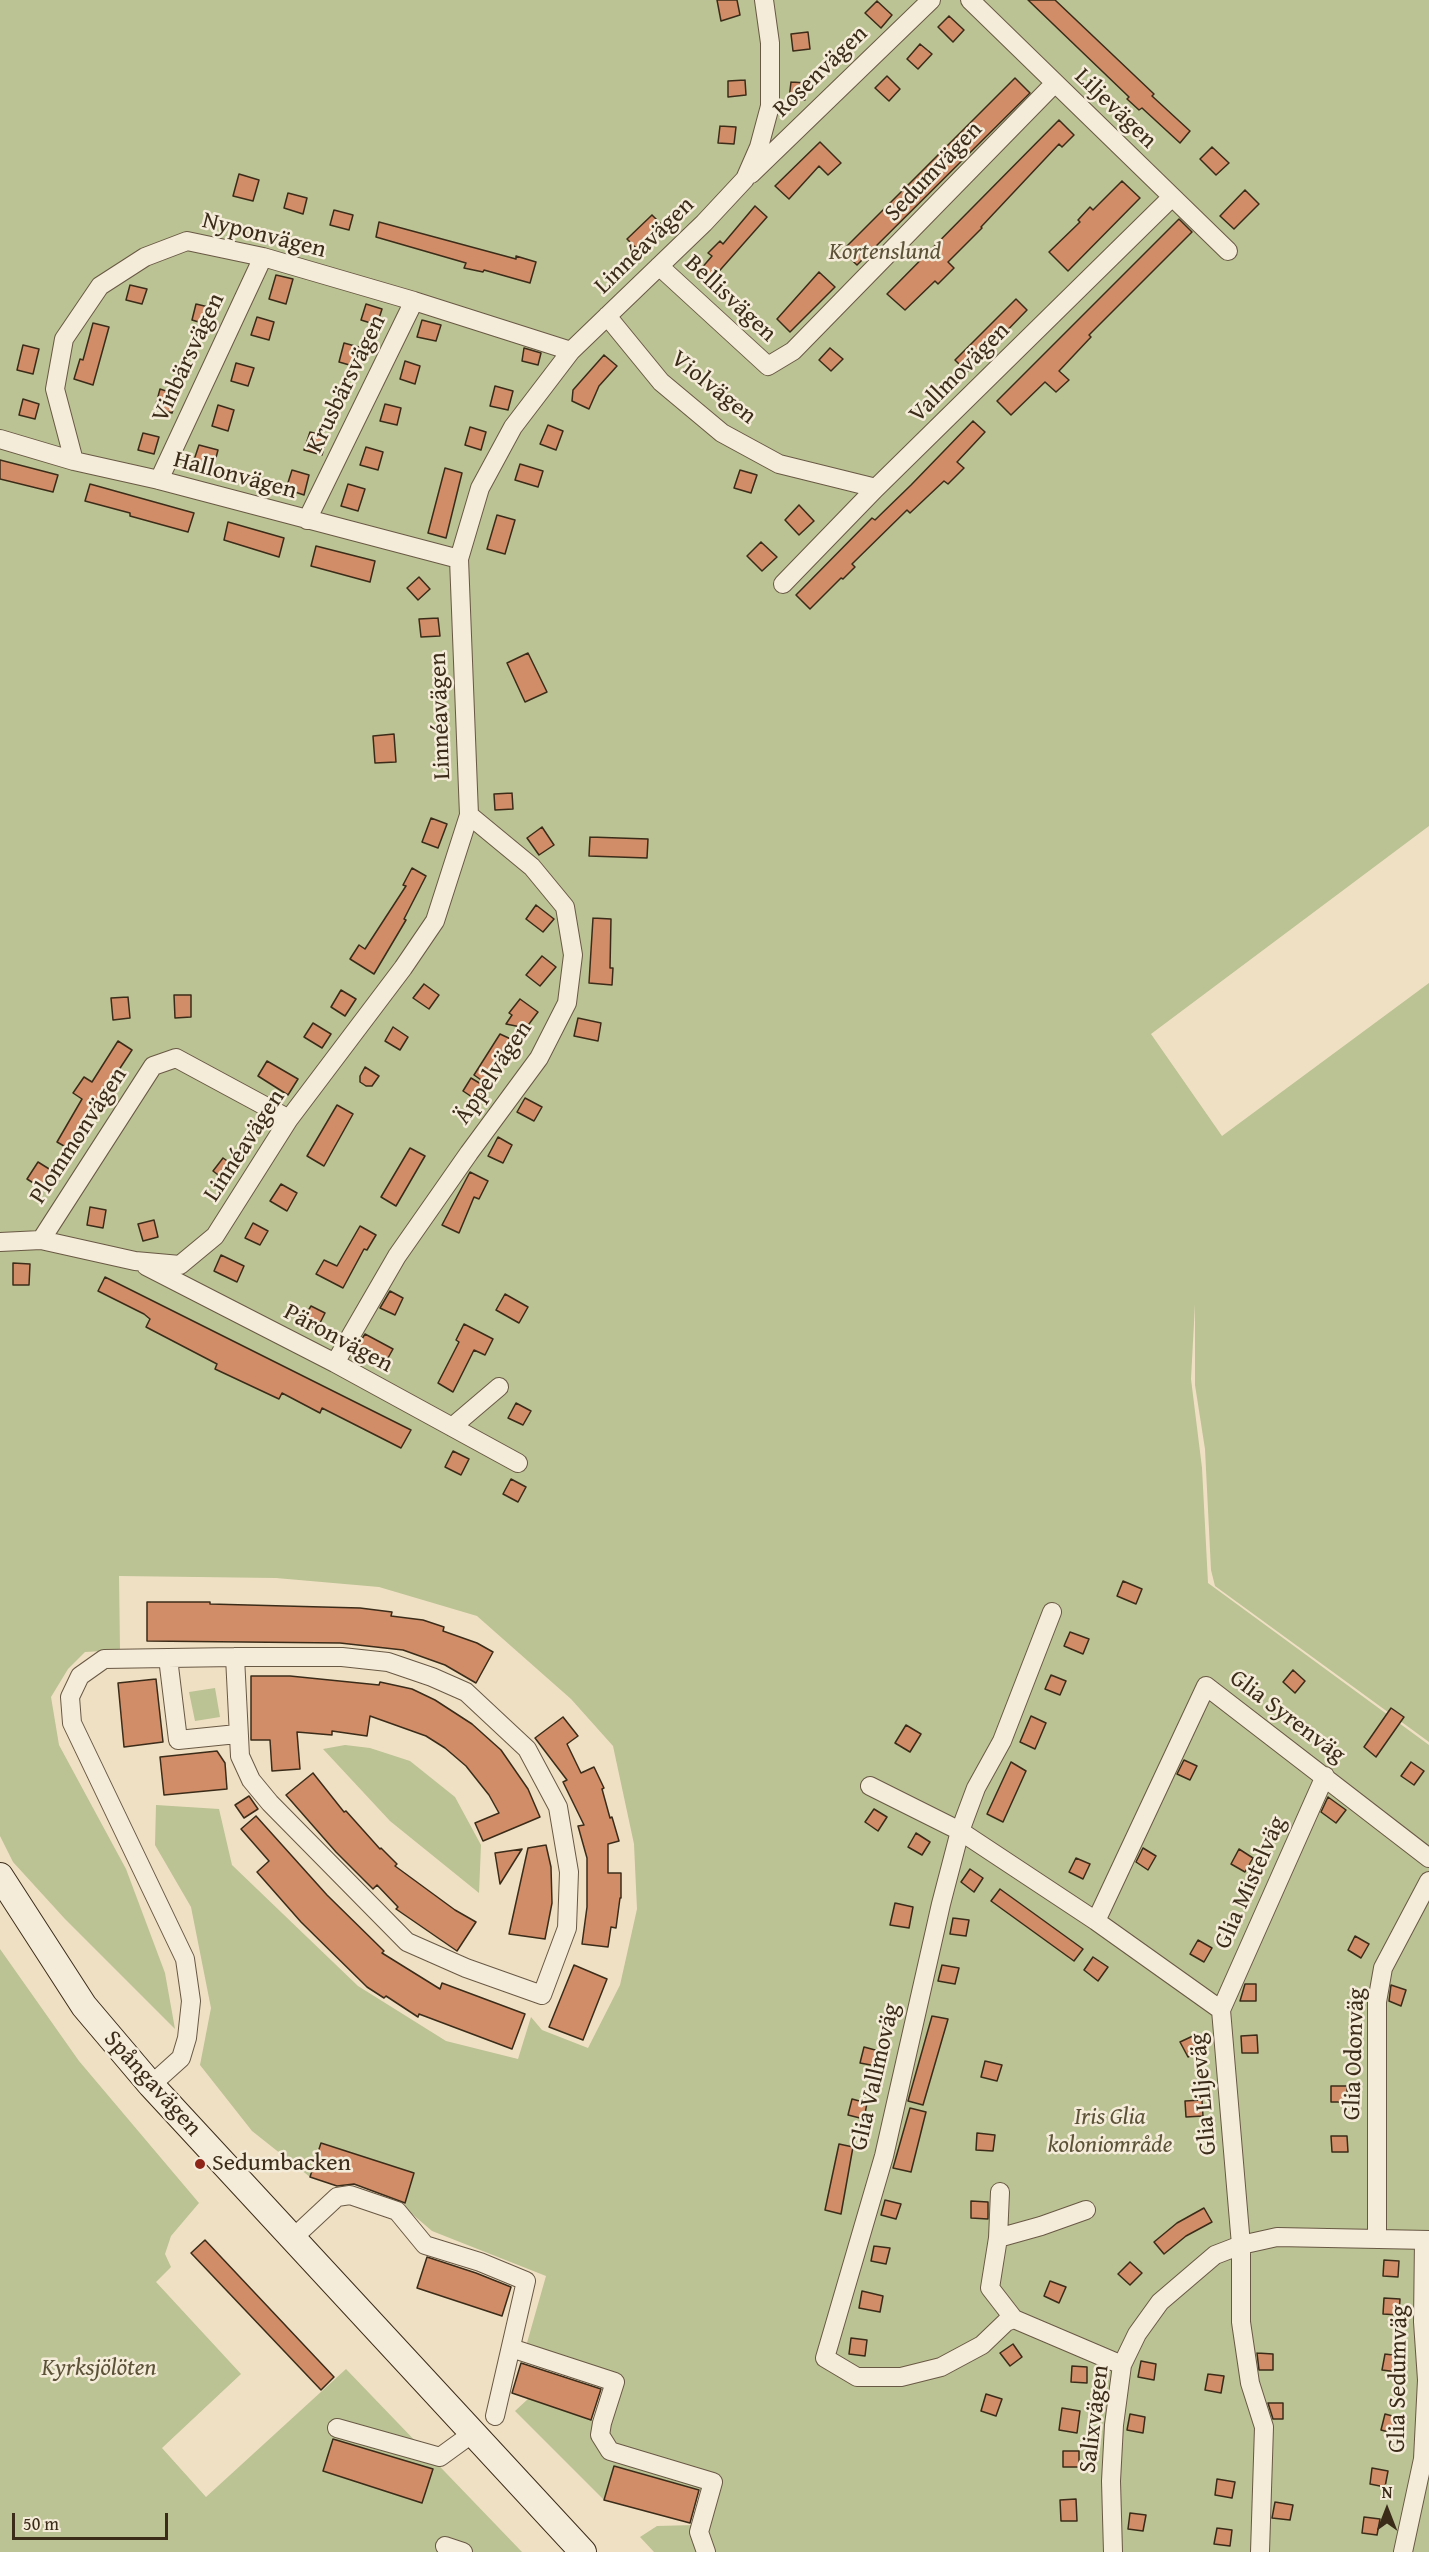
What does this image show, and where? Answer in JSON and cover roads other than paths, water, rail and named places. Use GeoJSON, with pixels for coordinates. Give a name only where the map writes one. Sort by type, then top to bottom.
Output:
{"type":"FeatureCollection","features":[{"type":"Feature","properties":{"kind":"street","name":"Linnéavägen"},"geometry":{"type":"LineString","coordinates":[[0,1242],[40,1240],[135,1261],[180,1265],[216,1236],[289,1119],[404,968],[435,921],[469,815],[459,559],[480,488],[513,427],[571,351],[745,179],[759,147],[770,106],[770,43],[764,0]]}},
{"type":"Feature","properties":{"kind":"street","name":"Rosenvägen"},"geometry":{"type":"LineString","coordinates":[[745,179],[931,0]]}},
{"type":"Feature","properties":{"kind":"street","name":"Liljevägen"},"geometry":{"type":"LineString","coordinates":[[970,0],[1228,251]]}},
{"type":"Feature","properties":{"kind":"street","name":"Sedumvägen"},"geometry":{"type":"LineString","coordinates":[[768,366],[793,351],[1055,83]]}},
{"type":"Feature","properties":{"kind":"street","name":"Vallmovägen"},"geometry":{"type":"LineString","coordinates":[[783,584],[876,488],[1172,197]]}},
{"type":"Feature","properties":{"kind":"street","name":"Nyponvägen"},"geometry":{"type":"LineString","coordinates":[[74,461],[55,389],[64,339],[100,286],[145,257],[187,241],[263,257],[414,301],[571,351]]}},
{"type":"Feature","properties":{"kind":"street","name":"Vinbärsvägen"},"geometry":{"type":"LineString","coordinates":[[159,480],[263,257]]}},
{"type":"Feature","properties":{"kind":"street","name":"Bellisvägen"},"geometry":{"type":"LineString","coordinates":[[659,266],[768,366]]}},
{"type":"Feature","properties":{"kind":"street","name":"Krusbärsvägen"},"geometry":{"type":"LineString","coordinates":[[307,520],[414,301]]}},
{"type":"Feature","properties":{"kind":"street","name":"Violvägen"},"geometry":{"type":"LineString","coordinates":[[608,316],[661,382],[722,433],[778,464],[876,488]]}},
{"type":"Feature","properties":{"kind":"street","name":"Hallonvägen"},"geometry":{"type":"LineString","coordinates":[[0,439],[74,461],[159,480],[459,559]]}},
{"type":"Feature","properties":{"kind":"street","name":"Äppelvägen"},"geometry":{"type":"LineString","coordinates":[[335,1363],[397,1256],[539,1058],[567,1003],[573,955],[565,907],[531,867],[469,815]]}},
{"type":"Feature","properties":{"kind":"street","name":"Plommonvägen"},"geometry":{"type":"LineString","coordinates":[[40,1240],[153,1066],[176,1058],[289,1119]]}},
{"type":"Feature","properties":{"kind":"street","name":"Päronvägen"},"geometry":{"type":"LineString","coordinates":[[135,1261],[335,1363],[518,1463]]}},
{"type":"Feature","properties":{"kind":"street"},"geometry":{"type":"LineString","coordinates":[[452,1427],[500,1387]]}},
{"type":"Feature","properties":{"kind":"street","name":"Glia Vallmoväg"},"geometry":{"type":"LineString","coordinates":[[1014,2319],[1006,2322],[982,2345],[940,2367],[901,2377],[856,2377],[825,2358],[884,2156],[940,1904],[960,1831],[976,1788],[1002,1742],[1052,1612]]}},
{"type":"Feature","properties":{"kind":"street"},"geometry":{"type":"LineString","coordinates":[[151,2085],[181,2058],[187,2038],[191,2001],[185,1959],[72,1723],[70,1697],[80,1676],[104,1659],[235,1657],[342,1657],[388,1662],[466,1692],[527,1749],[558,1807],[569,1872],[567,1928],[542,1995],[466,1968],[407,1942],[251,1780],[240,1756],[237,1734],[235,1657]]}},
{"type":"Feature","properties":{"kind":"street"},"geometry":{"type":"LineString","coordinates":[[168,1658],[178,1740],[237,1734]]}},
{"type":"Feature","properties":{"kind":"street","name":"Glia Syrenväg"},"geometry":{"type":"LineString","coordinates":[[1096,1921],[1206,1686],[1429,1858]]}},
{"type":"Feature","properties":{"kind":"street","name":"Glia Mistelväg"},"geometry":{"type":"LineString","coordinates":[[1221,2010],[1325,1776]]}},
{"type":"Feature","properties":{"kind":"street","name":"Glia Liljeväg"},"geometry":{"type":"LineString","coordinates":[[870,1786],[960,1831],[1096,1921],[1221,2010],[1240,2245],[1241,2322],[1250,2383],[1264,2427],[1260,2552]]}},
{"type":"Feature","properties":{"kind":"street","name":"Spångavägen"},"geometry":{"type":"LineString","coordinates":[[0,1876],[84,2006],[151,2085],[582,2552]]}},
{"type":"Feature","properties":{"kind":"street","name":"Glia Odonväg"},"geometry":{"type":"LineString","coordinates":[[1377,2239],[1377,2002],[1383,1968],[1429,1881]]}},
{"type":"Feature","properties":{"kind":"street"},"geometry":{"type":"LineString","coordinates":[[1000,2192],[998,2238],[990,2288],[1014,2319],[1122,2365]]}},
{"type":"Feature","properties":{"kind":"street"},"geometry":{"type":"LineString","coordinates":[[293,2238],[337,2197],[350,2195],[397,2211],[425,2245],[480,2262],[526,2281],[495,2416]]}},
{"type":"Feature","properties":{"kind":"street"},"geometry":{"type":"LineString","coordinates":[[998,2238],[1086,2210]]}},
{"type":"Feature","properties":{"kind":"street","name":"Salixvägen"},"geometry":{"type":"LineString","coordinates":[[1113,2552],[1111,2481],[1116,2403],[1122,2365],[1137,2334],[1160,2302],[1215,2255],[1240,2245],[1277,2237],[1427,2240]]}},
{"type":"Feature","properties":{"kind":"street","name":"Glia Sedumväg"},"geometry":{"type":"LineString","coordinates":[[1403,2552],[1426,2459],[1427,2380],[1423,2322],[1427,2240]]}},
{"type":"Feature","properties":{"kind":"street"},"geometry":{"type":"LineString","coordinates":[[511,2348],[615,2382],[600,2435],[610,2451],[713,2482],[699,2532],[706,2552]]}},
{"type":"Feature","properties":{"kind":"street"},"geometry":{"type":"LineString","coordinates":[[337,2428],[440,2457],[473,2433]]}},
{"type":"Feature","properties":{"kind":"street"},"geometry":{"type":"LineString","coordinates":[[446,2546],[463,2552]]}},
{"type":"Feature","properties":{"kind":"place","name":"Sedumbacken"},"geometry":{"type":"Point","coordinates":[200,2164]}},
{"type":"Feature","properties":{"kind":"park label","name":"Kortenslund"},"geometry":{"type":"Point","coordinates":[885,253]}},
{"type":"Feature","properties":{"kind":"park label","name":"Iris Glia koloniområde"},"geometry":{"type":"Point","coordinates":[1110,2132]}},
{"type":"Feature","properties":{"kind":"park label","name":"Kyrksjölöten"},"geometry":{"type":"Point","coordinates":[99,2369]}}]}
